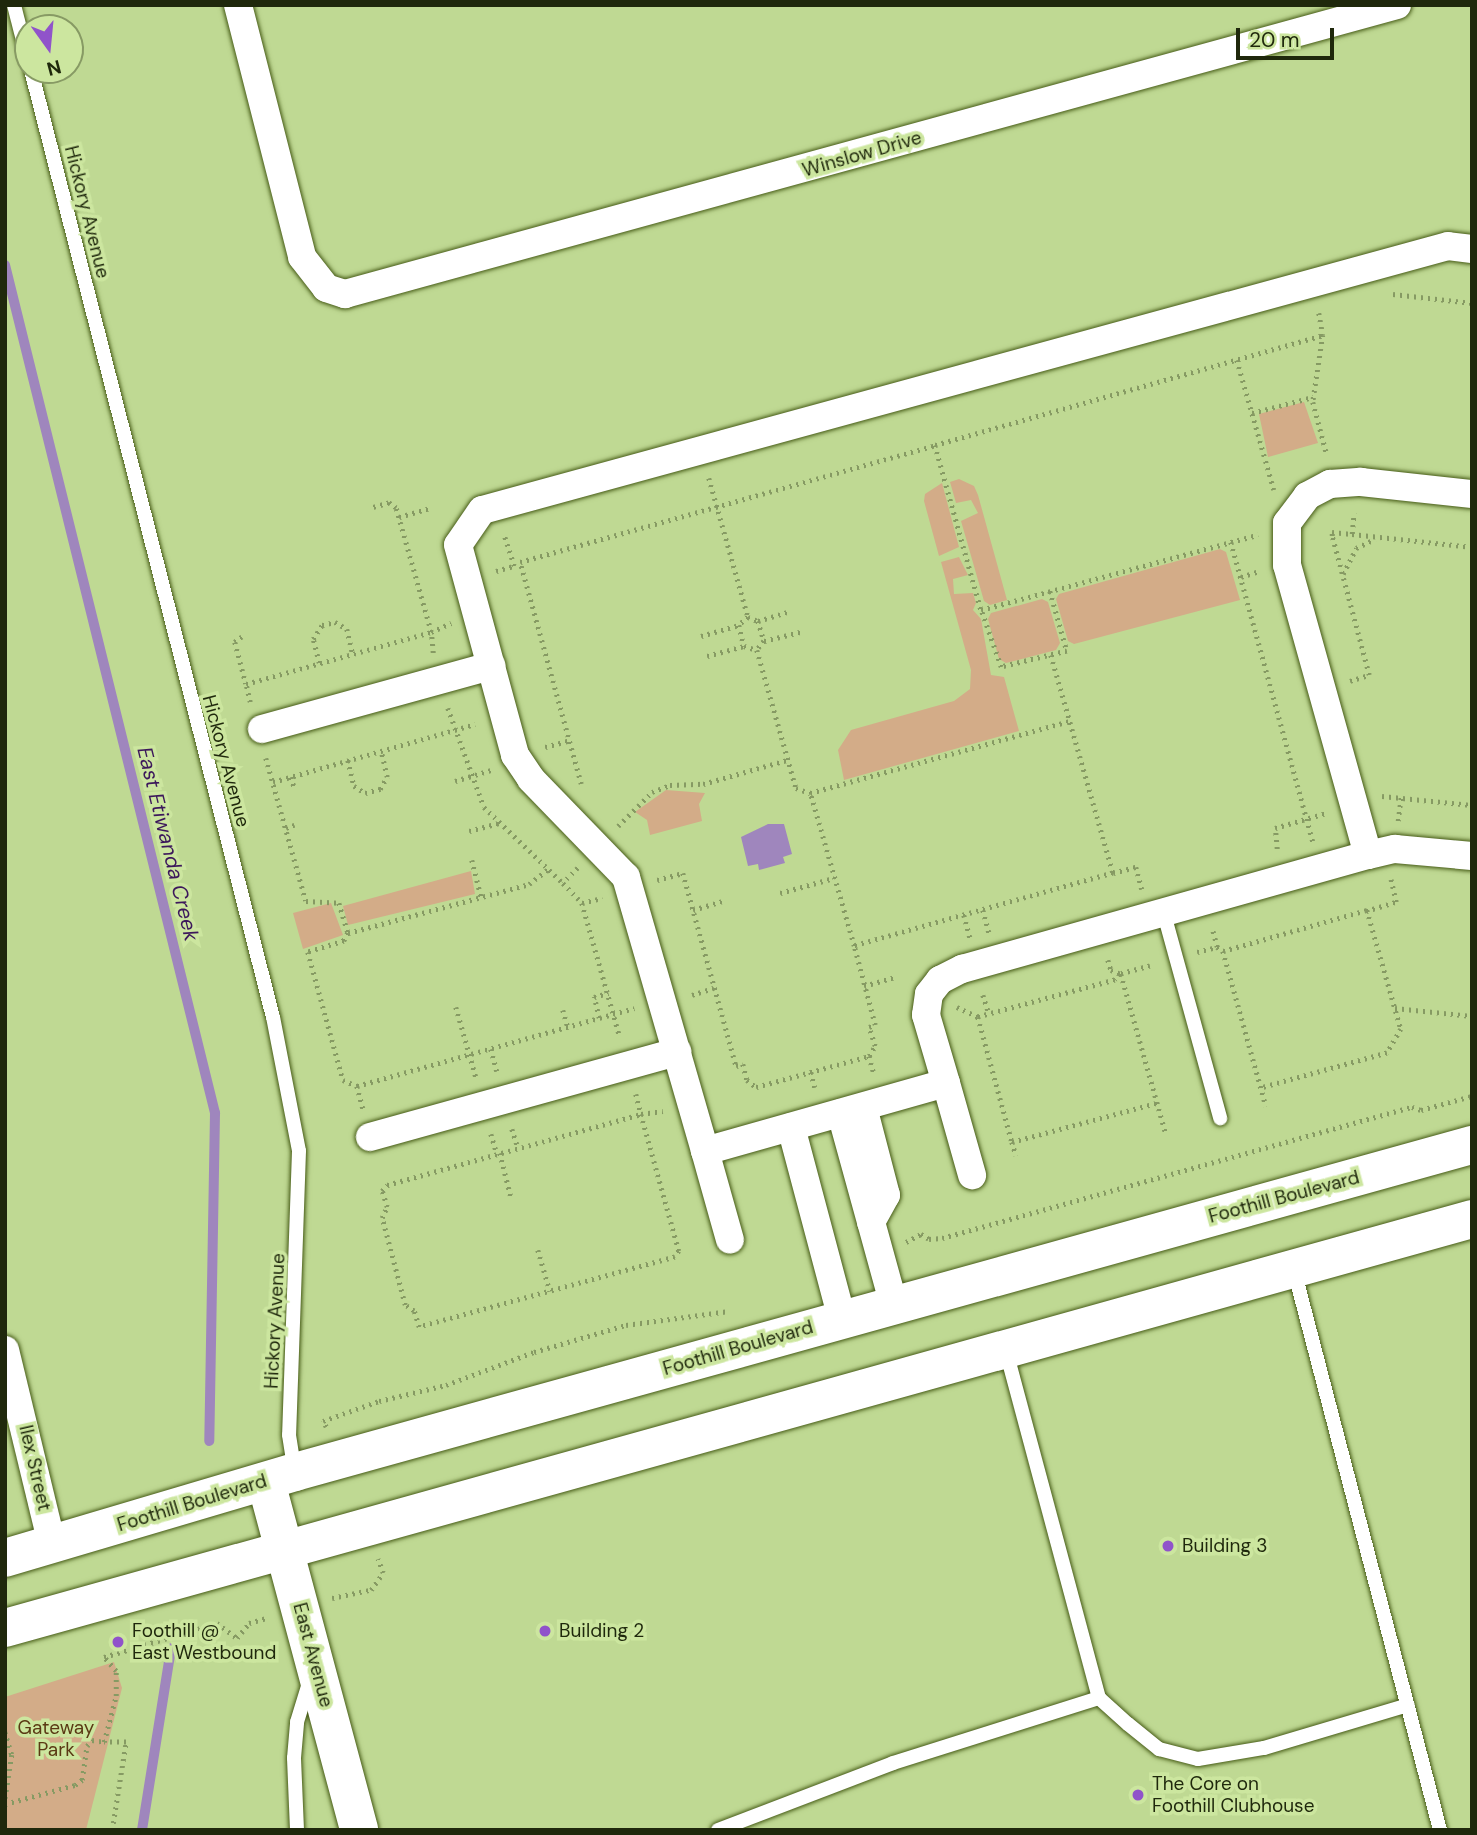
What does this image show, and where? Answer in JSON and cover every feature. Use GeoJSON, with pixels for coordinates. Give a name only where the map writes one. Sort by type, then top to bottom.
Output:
{"type":"FeatureCollection","features":[{"type":"Feature","properties":{"kind":"main road","name":"Foothill Boulevard"},"geometry":{"type":"LineString","coordinates":[[5,1558],[280,1477],[1472,1145]]}},
{"type":"Feature","properties":{"kind":"main road"},"geometry":{"type":"LineString","coordinates":[[5,1629],[1472,1219]]}},
{"type":"Feature","properties":{"kind":"main road","name":"East Avenue"},"geometry":{"type":"LineString","coordinates":[[280,1477],[285,1550],[359,1830]]}},
{"type":"Feature","properties":{"kind":"street","name":"Winslow Drive"},"geometry":{"type":"LineString","coordinates":[[237,5],[302,257],[326,288],[345,294],[366,292],[1397,5]]}},
{"type":"Feature","properties":{"kind":"street"},"geometry":{"type":"LineString","coordinates":[[730,1240],[626,877],[531,779],[514,755],[458,545],[482,510],[1448,246],[1472,249]]}},
{"type":"Feature","properties":{"kind":"street"},"geometry":{"type":"LineString","coordinates":[[1368,855],[1287,565],[1287,523],[1307,496],[1330,484],[1361,482],[1472,494]]}},
{"type":"Feature","properties":{"kind":"street"},"geometry":{"type":"LineString","coordinates":[[255,720],[491,666]]}},
{"type":"Feature","properties":{"kind":"street"},"geometry":{"type":"LineString","coordinates":[[972,1175],[926,1014],[929,993],[940,980],[962,969],[1159,902],[1395,849],[1472,856]]}},
{"type":"Feature","properties":{"kind":"street"},"geometry":{"type":"LineString","coordinates":[[370,1137],[677,1052]]}},
{"type":"Feature","properties":{"kind":"street"},"geometry":{"type":"LineString","coordinates":[[705,1151],[946,1083]]}},
{"type":"Feature","properties":{"kind":"street"},"geometry":{"type":"LineString","coordinates":[[852,1110],[871,1222],[894,1305]]}},
{"type":"Feature","properties":{"kind":"street"},"geometry":{"type":"LineString","coordinates":[[791,1127],[842,1319]]}},
{"type":"Feature","properties":{"kind":"street","name":"Ilex Street"},"geometry":{"type":"LineString","coordinates":[[5,1350],[52,1545]]}},
{"type":"Feature","properties":{"kind":"lane","name":"Hickory Avenue"},"geometry":{"type":"LineString","coordinates":[[35,84],[274,1017],[299,1151],[289,1435],[280,1477]]}},
{"type":"Feature","properties":{"kind":"lane"},"geometry":{"type":"LineString","coordinates":[[1159,902],[1220,1118]]}},
{"type":"Feature","properties":{"kind":"lane"},"geometry":{"type":"LineString","coordinates":[[1294,1269],[1440,1830]]}},
{"type":"Feature","properties":{"kind":"lane"},"geometry":{"type":"LineString","coordinates":[[1006,1350],[1099,1698],[1158,1749],[1198,1759],[1264,1748],[1408,1706]]}},
{"type":"Feature","properties":{"kind":"lane"},"geometry":{"type":"LineString","coordinates":[[297,1830],[296,1731],[315,1662]]}},
{"type":"Feature","properties":{"kind":"lane"},"geometry":{"type":"LineString","coordinates":[[718,1830],[893,1763],[1099,1698]]}},
{"type":"Feature","properties":{"kind":"path"},"geometry":{"type":"LineString","coordinates":[[1382,293],[1472,303]]}},
{"type":"Feature","properties":{"kind":"path"},"geometry":{"type":"LineString","coordinates":[[1325,309],[1318,311],[1323,335],[1314,397],[1328,460]]}},
{"type":"Feature","properties":{"kind":"path"},"geometry":{"type":"LineString","coordinates":[[488,574],[717,506],[1323,335]]}},
{"type":"Feature","properties":{"kind":"path"},"geometry":{"type":"LineString","coordinates":[[1237,360],[1276,498],[1283,489]]}},
{"type":"Feature","properties":{"kind":"path"},"geometry":{"type":"LineString","coordinates":[[1252,414],[1314,397]]}},
{"type":"Feature","properties":{"kind":"path"},"geometry":{"type":"LineString","coordinates":[[935,445],[981,610],[1001,667],[1067,651],[1050,591]]}},
{"type":"Feature","properties":{"kind":"path"},"geometry":{"type":"LineString","coordinates":[[1322,462],[1335,459]]}},
{"type":"Feature","properties":{"kind":"path"},"geometry":{"type":"LineString","coordinates":[[709,476],[748,617]]}},
{"type":"Feature","properties":{"kind":"path"},"geometry":{"type":"LineString","coordinates":[[372,508],[389,503],[399,517],[431,632],[436,664]]}},
{"type":"Feature","properties":{"kind":"path"},"geometry":{"type":"LineString","coordinates":[[1352,534],[1355,504]]}},
{"type":"Feature","properties":{"kind":"path"},"geometry":{"type":"LineString","coordinates":[[399,517],[430,508]]}},
{"type":"Feature","properties":{"kind":"path"},"geometry":{"type":"LineString","coordinates":[[1343,683],[1369,675],[1332,532],[1472,547]]}},
{"type":"Feature","properties":{"kind":"path"},"geometry":{"type":"LineString","coordinates":[[504,534],[582,787]]}},
{"type":"Feature","properties":{"kind":"path"},"geometry":{"type":"LineString","coordinates":[[981,610],[1263,534]]}},
{"type":"Feature","properties":{"kind":"path"},"geometry":{"type":"LineString","coordinates":[[1343,578],[1356,548],[1383,537]]}},
{"type":"Feature","properties":{"kind":"path"},"geometry":{"type":"LineString","coordinates":[[1231,542],[1315,850]]}},
{"type":"Feature","properties":{"kind":"path"},"geometry":{"type":"LineString","coordinates":[[748,617],[758,621],[788,612]]}},
{"type":"Feature","properties":{"kind":"path"},"geometry":{"type":"LineString","coordinates":[[701,636],[739,625],[748,617]]}},
{"type":"Feature","properties":{"kind":"path"},"geometry":{"type":"LineString","coordinates":[[246,684],[431,632],[459,621]]}},
{"type":"Feature","properties":{"kind":"path"},"geometry":{"type":"LineString","coordinates":[[758,621],[764,641]]}},
{"type":"Feature","properties":{"kind":"path"},"geometry":{"type":"LineString","coordinates":[[319,663],[313,639],[322,625],[335,622],[347,629],[353,654]]}},
{"type":"Feature","properties":{"kind":"path"},"geometry":{"type":"LineString","coordinates":[[739,625],[744,646]]}},
{"type":"Feature","properties":{"kind":"path"},"geometry":{"type":"LineString","coordinates":[[757,650],[764,641],[801,632]]}},
{"type":"Feature","properties":{"kind":"path"},"geometry":{"type":"LineString","coordinates":[[242,636],[234,642],[255,720]]}},
{"type":"Feature","properties":{"kind":"path"},"geometry":{"type":"LineString","coordinates":[[707,656],[744,646],[757,650]]}},
{"type":"Feature","properties":{"kind":"path"},"geometry":{"type":"LineString","coordinates":[[757,650],[796,788],[810,793],[1069,721]]}},
{"type":"Feature","properties":{"kind":"path"},"geometry":{"type":"LineString","coordinates":[[1051,655],[1113,873]]}},
{"type":"Feature","properties":{"kind":"path"},"geometry":{"type":"LineString","coordinates":[[446,701],[470,776],[484,807],[582,903],[623,1044]]}},
{"type":"Feature","properties":{"kind":"path"},"geometry":{"type":"LineString","coordinates":[[273,782],[486,721]]}},
{"type":"Feature","properties":{"kind":"path"},"geometry":{"type":"LineString","coordinates":[[537,749],[568,741]]}},
{"type":"Feature","properties":{"kind":"path"},"geometry":{"type":"LineString","coordinates":[[348,760],[354,786],[365,793],[380,789],[387,777],[381,751]]}},
{"type":"Feature","properties":{"kind":"path"},"geometry":{"type":"LineString","coordinates":[[258,757],[265,755],[306,901],[339,903],[348,933],[344,941],[308,951],[344,1080],[357,1086],[642,1006]]}},
{"type":"Feature","properties":{"kind":"path"},"geometry":{"type":"LineString","coordinates":[[615,829],[652,792],[670,785],[703,784],[787,760]]}},
{"type":"Feature","properties":{"kind":"path"},"geometry":{"type":"LineString","coordinates":[[455,780],[499,768]]}},
{"type":"Feature","properties":{"kind":"path"},"geometry":{"type":"LineString","coordinates":[[291,777],[295,789]]}},
{"type":"Feature","properties":{"kind":"path"},"geometry":{"type":"LineString","coordinates":[[653,873],[657,880],[683,873],[736,1066],[743,1064],[747,1080],[756,1087],[869,1056],[875,1046],[869,1027],[875,1025],[810,793]]}},
{"type":"Feature","properties":{"kind":"path"},"geometry":{"type":"LineString","coordinates":[[1401,797],[1472,805]]}},
{"type":"Feature","properties":{"kind":"path"},"geometry":{"type":"LineString","coordinates":[[1279,856],[1273,830],[1336,810]]}},
{"type":"Feature","properties":{"kind":"path"},"geometry":{"type":"LineString","coordinates":[[608,822],[624,837]]}},
{"type":"Feature","properties":{"kind":"path"},"geometry":{"type":"LineString","coordinates":[[469,831],[499,823]]}},
{"type":"Feature","properties":{"kind":"path"},"geometry":{"type":"LineString","coordinates":[[286,828],[294,825]]}},
{"type":"Feature","properties":{"kind":"path"},"geometry":{"type":"LineString","coordinates":[[472,860],[481,897]]}},
{"type":"Feature","properties":{"kind":"path"},"geometry":{"type":"LineString","coordinates":[[563,883],[585,862]]}},
{"type":"Feature","properties":{"kind":"path"},"geometry":{"type":"LineString","coordinates":[[854,946],[1136,867],[1143,893],[1159,902]]}},
{"type":"Feature","properties":{"kind":"path"},"geometry":{"type":"LineString","coordinates":[[348,933],[529,884],[548,869]]}},
{"type":"Feature","properties":{"kind":"path"},"geometry":{"type":"LineString","coordinates":[[1223,951],[1396,902],[1390,875],[1393,874]]}},
{"type":"Feature","properties":{"kind":"path"},"geometry":{"type":"LineString","coordinates":[[780,893],[834,878]]}},
{"type":"Feature","properties":{"kind":"path"},"geometry":{"type":"LineString","coordinates":[[582,903],[611,895]]}},
{"type":"Feature","properties":{"kind":"path"},"geometry":{"type":"LineString","coordinates":[[692,910],[726,900]]}},
{"type":"Feature","properties":{"kind":"path"},"geometry":{"type":"LineString","coordinates":[[983,910],[990,938]]}},
{"type":"Feature","properties":{"kind":"path"},"geometry":{"type":"LineString","coordinates":[[1261,1088],[1387,1053],[1401,1029],[1366,911]]}},
{"type":"Feature","properties":{"kind":"path"},"geometry":{"type":"LineString","coordinates":[[964,915],[972,944]]}},
{"type":"Feature","properties":{"kind":"path"},"geometry":{"type":"LineString","coordinates":[[1210,920],[1217,947],[1223,951],[1265,1106]]}},
{"type":"Feature","properties":{"kind":"path"},"geometry":{"type":"LineString","coordinates":[[1191,954],[1217,947]]}},
{"type":"Feature","properties":{"kind":"path"},"geometry":{"type":"LineString","coordinates":[[1106,951],[1111,970],[1121,974]]}},
{"type":"Feature","properties":{"kind":"path"},"geometry":{"type":"LineString","coordinates":[[950,1004],[978,1017],[1115,980],[1121,974],[1150,966]]}},
{"type":"Feature","properties":{"kind":"path"},"geometry":{"type":"LineString","coordinates":[[1121,974],[1166,1134]]}},
{"type":"Feature","properties":{"kind":"path"},"geometry":{"type":"LineString","coordinates":[[864,986],[895,977]]}},
{"type":"Feature","properties":{"kind":"path"},"geometry":{"type":"LineString","coordinates":[[980,986],[989,1014]]}},
{"type":"Feature","properties":{"kind":"path"},"geometry":{"type":"LineString","coordinates":[[682,997],[714,988]]}},
{"type":"Feature","properties":{"kind":"path"},"geometry":{"type":"LineString","coordinates":[[599,1018],[594,997],[608,993]]}},
{"type":"Feature","properties":{"kind":"path"},"geometry":{"type":"LineString","coordinates":[[456,1007],[478,1083]]}},
{"type":"Feature","properties":{"kind":"path"},"geometry":{"type":"LineString","coordinates":[[1395,1008],[1472,1016]]}},
{"type":"Feature","properties":{"kind":"path"},"geometry":{"type":"LineString","coordinates":[[563,1010],[568,1027]]}},
{"type":"Feature","properties":{"kind":"path"},"geometry":{"type":"LineString","coordinates":[[978,1017],[1016,1155]]}},
{"type":"Feature","properties":{"kind":"path"},"geometry":{"type":"LineString","coordinates":[[491,1049],[499,1078]]}},
{"type":"Feature","properties":{"kind":"path"},"geometry":{"type":"LineString","coordinates":[[633,1083],[640,1114],[679,1251],[675,1257],[419,1327],[414,1311],[405,1305],[382,1218],[387,1207],[382,1191],[387,1185],[640,1114],[671,1109]]}},
{"type":"Feature","properties":{"kind":"path"},"geometry":{"type":"LineString","coordinates":[[922,1234],[929,1239],[942,1238],[1412,1107],[1421,1110],[1472,1096]]}},
{"type":"Feature","properties":{"kind":"path"},"geometry":{"type":"LineString","coordinates":[[1012,1142],[1157,1103]]}},
{"type":"Feature","properties":{"kind":"path"},"geometry":{"type":"LineString","coordinates":[[509,1118],[518,1148]]}},
{"type":"Feature","properties":{"kind":"path"},"geometry":{"type":"LineString","coordinates":[[488,1123],[511,1196]]}},
{"type":"Feature","properties":{"kind":"path"},"geometry":{"type":"LineString","coordinates":[[538,1250],[550,1291]]}},
{"type":"Feature","properties":{"kind":"path"},"geometry":{"type":"LineString","coordinates":[[323,1421],[626,1325],[741,1309]]}},
{"type":"Feature","properties":{"kind":"path"},"geometry":{"type":"LineString","coordinates":[[350,1592],[371,1590],[383,1573],[375,1551]]}},
{"type":"Feature","properties":{"kind":"path"},"geometry":{"type":"LineString","coordinates":[[104,1742],[116,1696],[116,1671],[104,1657],[217,1623],[237,1637],[249,1623]]}},
{"type":"Feature","properties":{"kind":"path"},"geometry":{"type":"LineString","coordinates":[[5,1732],[12,1755],[5,1802],[75,1786],[82,1780],[87,1746],[92,1740],[126,1742],[112,1830]]}},
{"type":"Feature","properties":{"kind":"green space"},"geometry":{"type":"Polygon","coordinates":[[[1304,402],[1318,443],[1268,457],[1259,414],[1304,402]]]}},
{"type":"Feature","properties":{"kind":"green space"},"geometry":{"type":"Polygon","coordinates":[[[959,479],[974,486],[978,495],[1007,600],[990,605],[984,601],[961,521],[978,513],[971,500],[956,503],[950,482],[959,479]]]}},
{"type":"Feature","properties":{"kind":"green space"},"geometry":{"type":"Polygon","coordinates":[[[942,483],[959,547],[939,556],[924,501],[925,494],[942,483]]]}},
{"type":"Feature","properties":{"kind":"green space"},"geometry":{"type":"Polygon","coordinates":[[[1220,549],[1226,552],[1240,600],[1074,644],[1068,641],[1056,599],[1059,594],[1220,549]]]}},
{"type":"Feature","properties":{"kind":"green space"},"geometry":{"type":"Polygon","coordinates":[[[959,557],[968,575],[953,579],[954,594],[973,593],[976,603],[973,610],[981,619],[991,675],[1004,677],[1019,731],[844,780],[838,750],[851,730],[954,701],[970,689],[971,670],[941,562],[959,557]]]}},
{"type":"Feature","properties":{"kind":"green space"},"geometry":{"type":"Polygon","coordinates":[[[1042,599],[1048,602],[1060,643],[1056,650],[1006,663],[999,659],[988,619],[991,613],[1042,599]]]}},
{"type":"Feature","properties":{"kind":"green space"},"geometry":{"type":"Polygon","coordinates":[[[666,790],[705,793],[699,804],[702,821],[650,835],[647,820],[635,812],[666,790]]]}},
{"type":"Feature","properties":{"kind":"green space"},"geometry":{"type":"Polygon","coordinates":[[[471,871],[475,894],[348,925],[343,906],[471,871]]]}},
{"type":"Feature","properties":{"kind":"green space"},"geometry":{"type":"Polygon","coordinates":[[[331,903],[343,935],[303,949],[293,913],[331,903]]]}},
{"type":"Feature","properties":{"kind":"green space","name":"Gateway Park"},"geometry":{"type":"Polygon","coordinates":[[[114,1662],[122,1688],[86,1830],[5,1830],[5,1697],[114,1662]]]}},
{"type":"Feature","properties":{"kind":"shaded area"},"geometry":{"type":"Polygon","coordinates":[[[768,824],[784,824],[792,854],[783,857],[785,863],[759,870],[758,864],[748,866],[741,837],[768,824]]]}},
{"type":"Feature","properties":{"kind":"waterway","name":"East Etiwanda Creek"},"geometry":{"type":"LineString","coordinates":[[5,265],[215,1113],[209,1441]]}},
{"type":"Feature","properties":{"kind":"waterway","name":"East Etiwanda Creek"},"geometry":{"type":"LineString","coordinates":[[142,1830],[171,1648]]}},
{"type":"Feature","properties":{"kind":"place","name":"Building 3"},"geometry":{"type":"Point","coordinates":[1168,1546]}},
{"type":"Feature","properties":{"kind":"place","name":"Building 2"},"geometry":{"type":"Point","coordinates":[545,1631]}},
{"type":"Feature","properties":{"kind":"place","name":"Foothill @ East Westbound"},"geometry":{"type":"Point","coordinates":[118,1642]}},
{"type":"Feature","properties":{"kind":"place","name":"The Core on Foothill Clubhouse"},"geometry":{"type":"Point","coordinates":[1138,1795]}}]}
